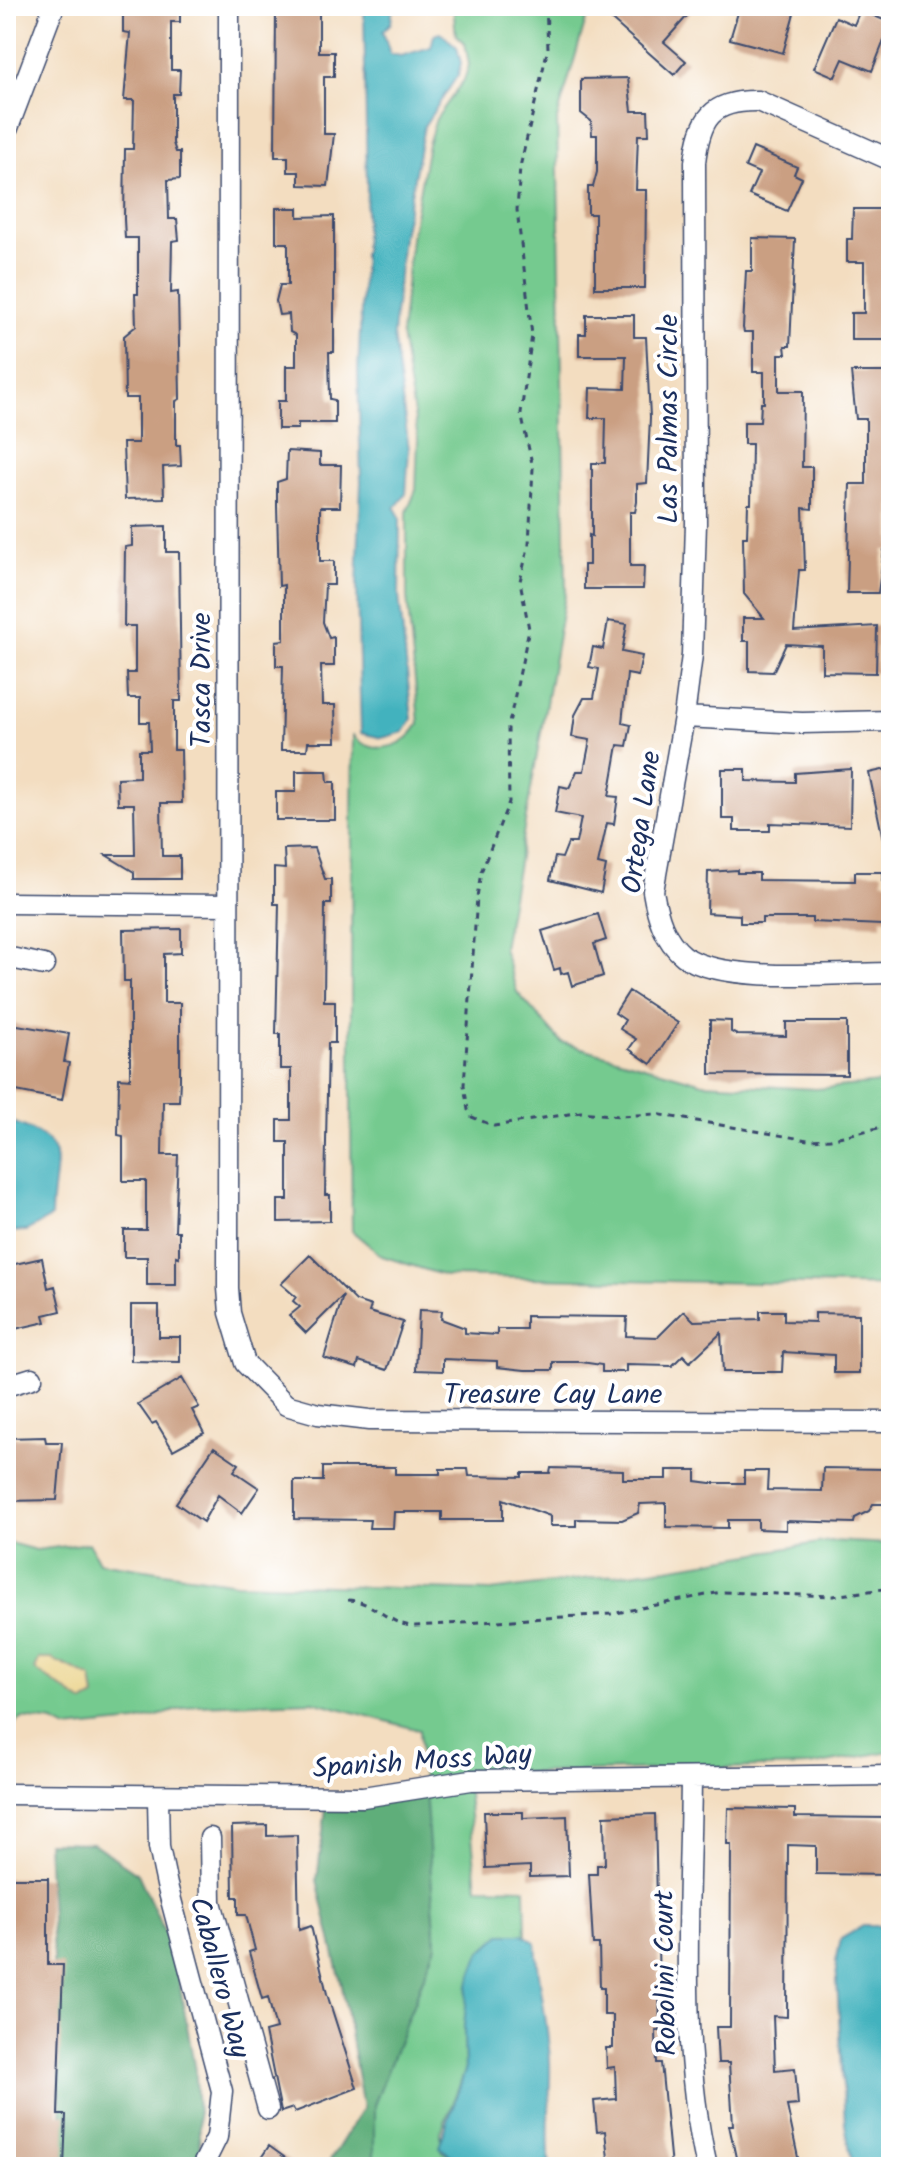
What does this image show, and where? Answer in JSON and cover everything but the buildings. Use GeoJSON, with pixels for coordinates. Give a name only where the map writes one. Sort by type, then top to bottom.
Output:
{"type":"FeatureCollection","features":[{"type":"Feature","properties":{"kind":"street"},"geometry":{"type":"LineString","coordinates":[[6,133],[54,6]]}},
{"type":"Feature","properties":{"kind":"street","name":"Tasca Drive"},"geometry":{"type":"LineString","coordinates":[[229,6],[228,1288],[230,1313],[241,1353]]}},
{"type":"Feature","properties":{"kind":"street","name":"Las Palmas Circle"},"geometry":{"type":"LineString","coordinates":[[684,717],[692,655],[696,523],[695,162],[703,122],[718,107],[738,101],[758,101],[891,160]]}},
{"type":"Feature","properties":{"kind":"street"},"geometry":{"type":"LineString","coordinates":[[684,717],[802,723],[891,721]]}},
{"type":"Feature","properties":{"kind":"street","name":"Ortega Lane"},"geometry":{"type":"LineString","coordinates":[[684,717],[653,891],[656,911],[669,941],[684,956],[724,971],[891,973]]}},
{"type":"Feature","properties":{"kind":"street"},"geometry":{"type":"LineString","coordinates":[[6,903],[228,905]]}},
{"type":"Feature","properties":{"kind":"street"},"geometry":{"type":"LineString","coordinates":[[6,957],[44,965]]}},
{"type":"Feature","properties":{"kind":"street","name":"Treasure Cay Lane"},"geometry":{"type":"LineString","coordinates":[[241,1353],[245,1363],[286,1405],[318,1414],[369,1420],[891,1422]]}},
{"type":"Feature","properties":{"kind":"street"},"geometry":{"type":"LineString","coordinates":[[6,1386],[32,1378]]}},
{"type":"Feature","properties":{"kind":"street","name":"Spanish Moss Way"},"geometry":{"type":"LineString","coordinates":[[6,1794],[158,1798],[363,1797],[471,1780],[891,1775]]}},
{"type":"Feature","properties":{"kind":"street","name":"Robolini Court"},"geometry":{"type":"LineString","coordinates":[[691,1778],[689,2019],[699,2131],[707,2167]]}},
{"type":"Feature","properties":{"kind":"street","name":"Caballero Way"},"geometry":{"type":"LineString","coordinates":[[158,1798],[159,1847],[222,2091],[217,2137],[202,2167]]}},
{"type":"Feature","properties":{"kind":"street"},"geometry":{"type":"LineString","coordinates":[[210,1838],[211,1902],[268,2109]]}},
{"type":"Feature","properties":{"kind":"street"},"geometry":{"type":"LineString","coordinates":[[198,1997],[232,1981]]}},
{"type":"Feature","properties":{"kind":"path"},"geometry":{"type":"LineString","coordinates":[[546,6],[548,48],[520,167],[517,210],[532,324],[521,413],[533,468],[529,544],[520,581],[529,629],[508,728],[509,802],[481,872],[477,897],[464,1085],[468,1110],[483,1124],[494,1126],[581,1112],[619,1116],[656,1114],[808,1140],[830,1139],[891,1125]]}},
{"type":"Feature","properties":{"kind":"path"},"geometry":{"type":"LineString","coordinates":[[348,1600],[368,1602],[394,1621],[415,1626],[611,1614],[721,1592],[833,1596],[891,1588]]}},
{"type":"Feature","properties":{"kind":"green space"},"geometry":{"type":"Polygon","coordinates":[[[453,6],[590,6],[557,119],[566,590],[503,948],[517,992],[561,1042],[703,1083],[816,1089],[891,1082],[891,1286],[445,1276],[382,1256],[352,1231],[353,735],[370,746],[389,747],[407,738],[419,723],[407,596],[407,512],[416,490],[418,439],[401,335],[411,238],[428,144],[436,119],[464,80],[469,65],[465,43],[456,35],[453,6]]]}},
{"type":"Feature","properties":{"kind":"green space"},"geometry":{"type":"Polygon","coordinates":[[[830,1541],[891,1544],[891,1751],[810,1766],[466,1774],[477,1887],[525,1888],[526,1936],[501,1934],[480,1953],[464,2026],[465,2071],[441,2132],[441,2151],[468,2167],[374,2167],[374,2105],[436,1945],[419,1730],[313,1701],[196,1705],[136,1722],[67,1729],[53,1722],[23,1718],[6,1730],[6,1542],[36,1550],[89,1543],[99,1562],[236,1583],[491,1591],[668,1568],[830,1541]]]}},
{"type":"Feature","properties":{"kind":"green space"},"geometry":{"type":"Polygon","coordinates":[[[425,1790],[436,1945],[374,2105],[374,2167],[326,2167],[363,2108],[342,1986],[317,1880],[327,1800],[425,1790]]]}},
{"type":"Feature","properties":{"kind":"green space"},"geometry":{"type":"Polygon","coordinates":[[[47,1842],[93,1843],[138,1874],[174,1952],[196,2076],[200,2152],[190,2167],[64,2167],[47,1842]]]}},
{"type":"Feature","properties":{"kind":"sand"},"geometry":{"type":"Polygon","coordinates":[[[39,1659],[52,1659],[92,1678],[95,1697],[84,1703],[35,1670],[39,1659]]]}},
{"type":"Feature","properties":{"kind":"water"},"geometry":{"type":"Polygon","coordinates":[[[364,6],[393,6],[391,23],[383,31],[390,54],[401,56],[431,47],[434,35],[441,33],[457,47],[461,63],[458,75],[424,126],[403,236],[393,335],[409,449],[406,494],[395,508],[400,517],[399,596],[412,719],[404,732],[382,738],[361,733],[357,587],[361,482],[358,371],[367,192],[364,6]]]}},
{"type":"Feature","properties":{"kind":"water"},"geometry":{"type":"Polygon","coordinates":[[[6,1120],[43,1136],[55,1155],[51,1217],[26,1231],[6,1232],[6,1120]]]}},
{"type":"Feature","properties":{"kind":"water"},"geometry":{"type":"Polygon","coordinates":[[[863,1926],[891,1926],[891,2167],[853,2167],[845,2124],[836,1962],[841,1939],[863,1926]]]}},
{"type":"Feature","properties":{"kind":"water"},"geometry":{"type":"Polygon","coordinates":[[[501,1934],[523,1934],[536,1943],[550,2061],[550,2167],[468,2167],[439,2147],[465,2071],[464,2026],[468,1985],[480,1953],[501,1934]]]}}]}
